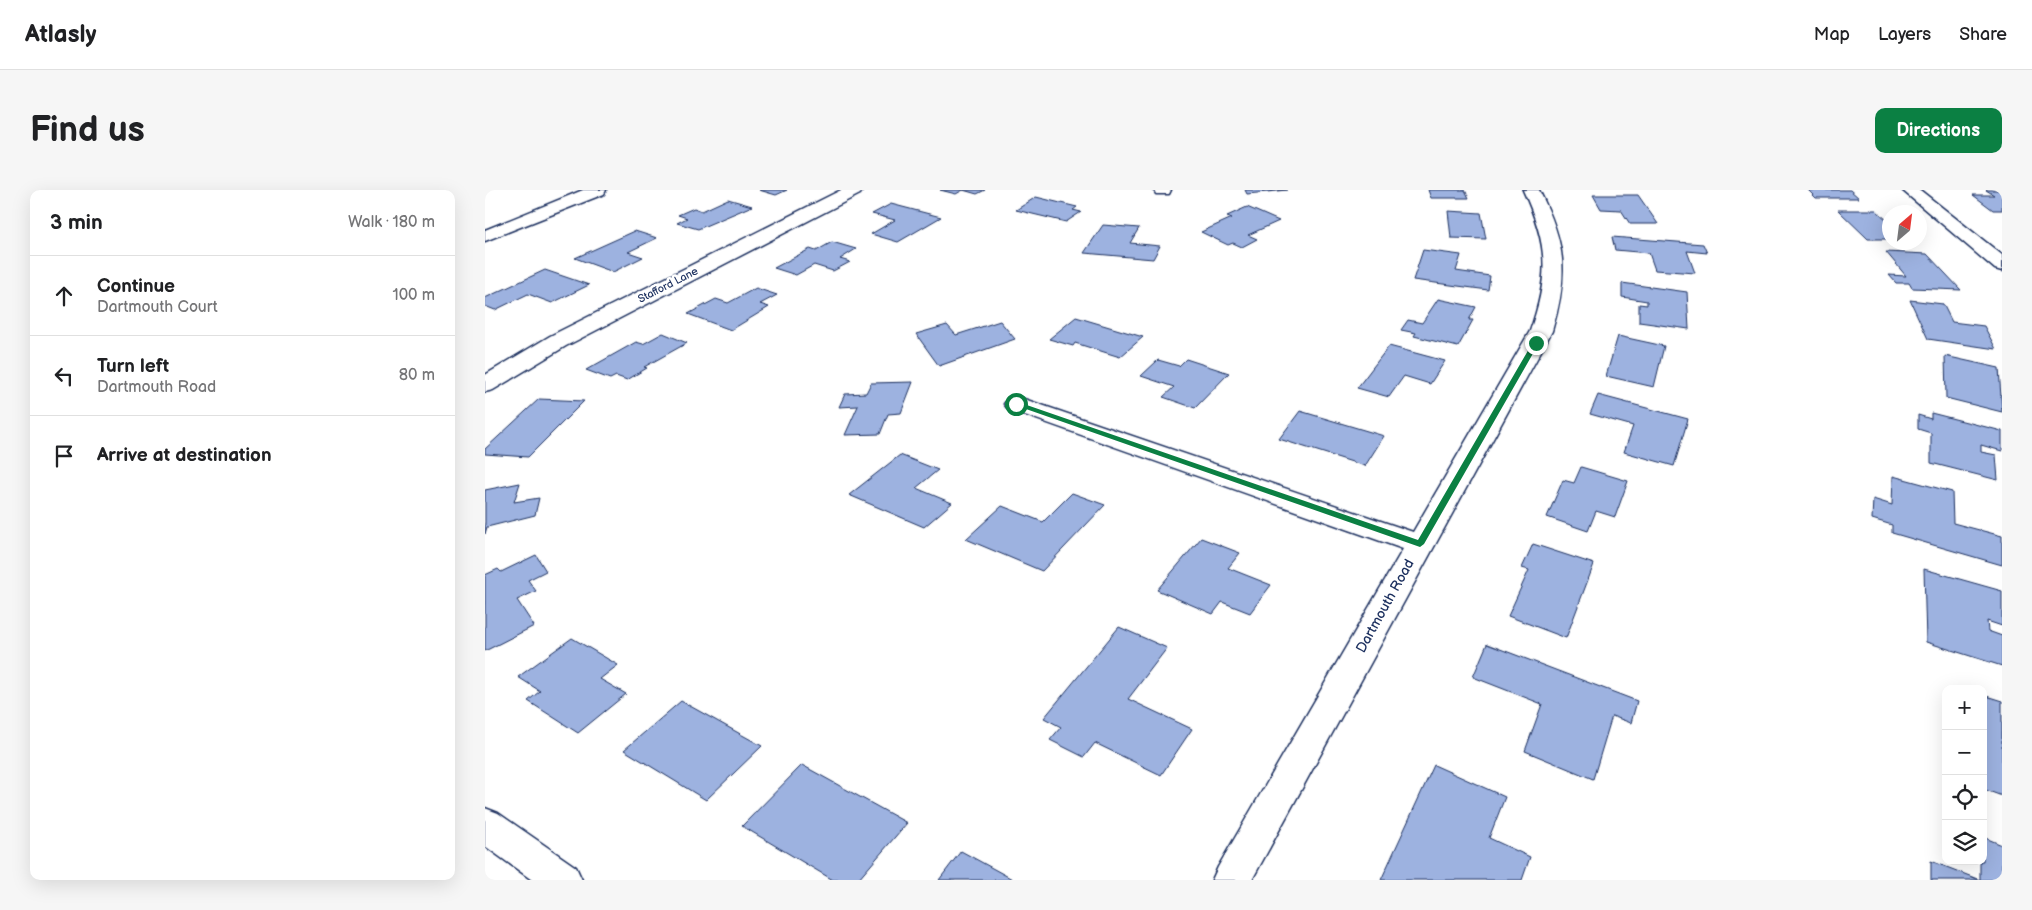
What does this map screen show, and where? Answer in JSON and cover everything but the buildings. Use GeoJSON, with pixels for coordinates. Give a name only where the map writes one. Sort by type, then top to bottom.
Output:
{"type":"FeatureCollection","features":[{"type":"Feature","properties":{"kind":"street"},"geometry":{"type":"LineString","coordinates":[[485,236],[598,190]]}},
{"type":"Feature","properties":{"kind":"street","name":"Stafford Lane"},"geometry":{"type":"LineString","coordinates":[[485,385],[558,341],[854,190]]}},
{"type":"Feature","properties":{"kind":"street","name":"Dartmouth Road"},"geometry":{"type":"LineString","coordinates":[[1231,880],[1420,544],[1536,343],[1548,313],[1554,274],[1552,242],[1545,217],[1531,190]]}},
{"type":"Feature","properties":{"kind":"street"},"geometry":{"type":"LineString","coordinates":[[1910,190],[2002,264]]}},
{"type":"Feature","properties":{"kind":"street"},"geometry":{"type":"LineString","coordinates":[[1016,404],[1420,544]]}},
{"type":"Feature","properties":{"kind":"street"},"geometry":{"type":"LineString","coordinates":[[485,825],[563,880]]}},
{"type":"Feature","properties":{"kind":"route"},"geometry":{"type":"LineString","coordinates":[[1016,404],[1420,544],[1536,343]]}}]}
